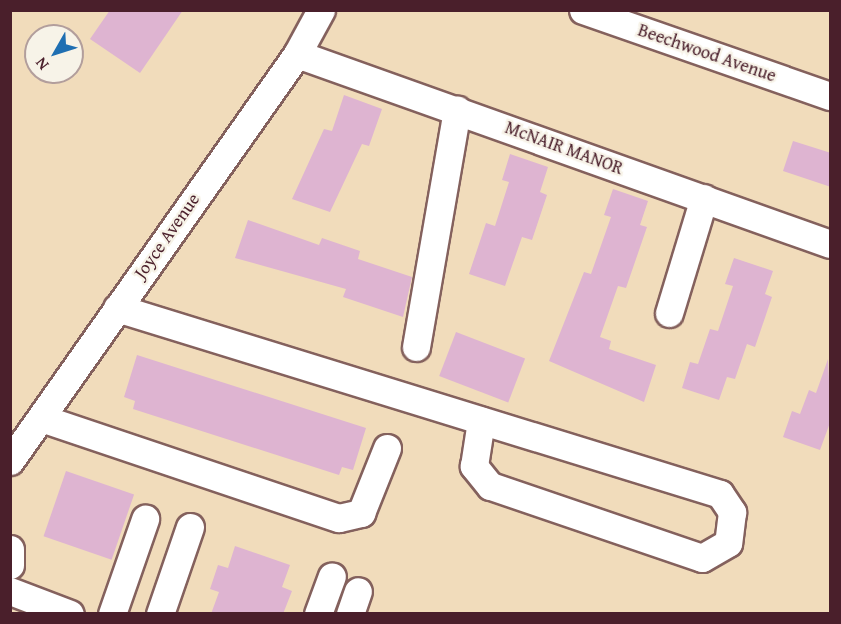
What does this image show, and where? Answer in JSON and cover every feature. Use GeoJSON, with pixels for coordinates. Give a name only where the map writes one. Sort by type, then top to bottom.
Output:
{"type":"FeatureCollection","features":[{"type":"Feature","properties":{"kind":"street","name":"Joyce Avenue"},"geometry":{"type":"LineString","coordinates":[[10,461],[297,54],[321,10]]}},
{"type":"Feature","properties":{"kind":"street","name":"Beechwood Avenue"},"geometry":{"type":"LineString","coordinates":[[583,10],[831,96]]}},
{"type":"Feature","properties":{"kind":"street","name":"McNAIR MANOR"},"geometry":{"type":"LineString","coordinates":[[297,54],[831,244]]}},
{"type":"Feature","properties":{"kind":"street"},"geometry":{"type":"LineString","coordinates":[[416,347],[457,110]]}},
{"type":"Feature","properties":{"kind":"street"},"geometry":{"type":"LineString","coordinates":[[669,313],[704,198]]}},
{"type":"Feature","properties":{"kind":"street"},"geometry":{"type":"LineString","coordinates":[[117,308],[720,494],[732,512],[728,543],[702,558],[490,486],[474,465],[481,421]]}},
{"type":"Feature","properties":{"kind":"street"},"geometry":{"type":"LineString","coordinates":[[41,418],[339,518],[361,513],[387,448]]}},
{"type":"Feature","properties":{"kind":"street"},"geometry":{"type":"LineString","coordinates":[[112,614],[146,519]]}},
{"type":"Feature","properties":{"kind":"street"},"geometry":{"type":"LineString","coordinates":[[160,614],[190,527]]}},
{"type":"Feature","properties":{"kind":"street"},"geometry":{"type":"LineString","coordinates":[[10,549],[10,565]]}},
{"type":"Feature","properties":{"kind":"street"},"geometry":{"type":"LineString","coordinates":[[318,614],[332,576]]}},
{"type":"Feature","properties":{"kind":"street"},"geometry":{"type":"LineString","coordinates":[[10,591],[70,614]]}},
{"type":"Feature","properties":{"kind":"building"},"geometry":{"type":"Polygon","coordinates":[[[110,10],[183,10],[140,73],[90,39],[110,10]]]}},
{"type":"Feature","properties":{"kind":"building"},"geometry":{"type":"Polygon","coordinates":[[[344,95],[382,109],[369,146],[362,144],[330,212],[292,199],[324,129],[332,131],[344,95]]]}},
{"type":"Feature","properties":{"kind":"building"},"geometry":{"type":"Polygon","coordinates":[[[793,141],[831,153],[831,187],[783,171],[793,141]]]}},
{"type":"Feature","properties":{"kind":"building"},"geometry":{"type":"Polygon","coordinates":[[[510,154],[548,167],[540,192],[547,195],[532,240],[522,237],[505,286],[469,274],[486,223],[495,226],[509,182],[502,180],[510,154]]]}},
{"type":"Feature","properties":{"kind":"building"},"geometry":{"type":"Polygon","coordinates":[[[613,189],[648,201],[640,225],[647,227],[626,288],[618,286],[600,337],[611,341],[609,349],[656,365],[644,402],[549,361],[584,272],[591,274],[611,217],[604,215],[613,189]]]}},
{"type":"Feature","properties":{"kind":"building"},"geometry":{"type":"Polygon","coordinates":[[[248,220],[319,245],[322,238],[360,251],[358,259],[412,277],[403,317],[343,297],[346,289],[235,258],[248,220]]]}},
{"type":"Feature","properties":{"kind":"building"},"geometry":{"type":"Polygon","coordinates":[[[734,258],[773,271],[765,294],[772,297],[755,347],[747,344],[735,379],[727,377],[719,400],[682,388],[690,362],[698,364],[710,329],[718,331],[733,286],[725,284],[734,258]]]}},
{"type":"Feature","properties":{"kind":"building"},"geometry":{"type":"Polygon","coordinates":[[[456,332],[525,359],[508,402],[439,376],[456,332]]]}},
{"type":"Feature","properties":{"kind":"building"},"geometry":{"type":"Polygon","coordinates":[[[137,355],[366,428],[353,470],[342,467],[339,475],[133,409],[135,401],[124,397],[137,355]]]}},
{"type":"Feature","properties":{"kind":"building"},"geometry":{"type":"Polygon","coordinates":[[[828,359],[831,420],[820,450],[783,437],[792,411],[800,414],[809,390],[816,393],[828,359]]]}},
{"type":"Feature","properties":{"kind":"building"},"geometry":{"type":"Polygon","coordinates":[[[66,471],[134,494],[112,560],[44,536],[66,471]]]}},
{"type":"Feature","properties":{"kind":"building"},"geometry":{"type":"Polygon","coordinates":[[[235,546],[290,565],[282,587],[292,591],[283,614],[211,614],[219,592],[210,589],[218,565],[228,568],[235,546]]]}}]}
